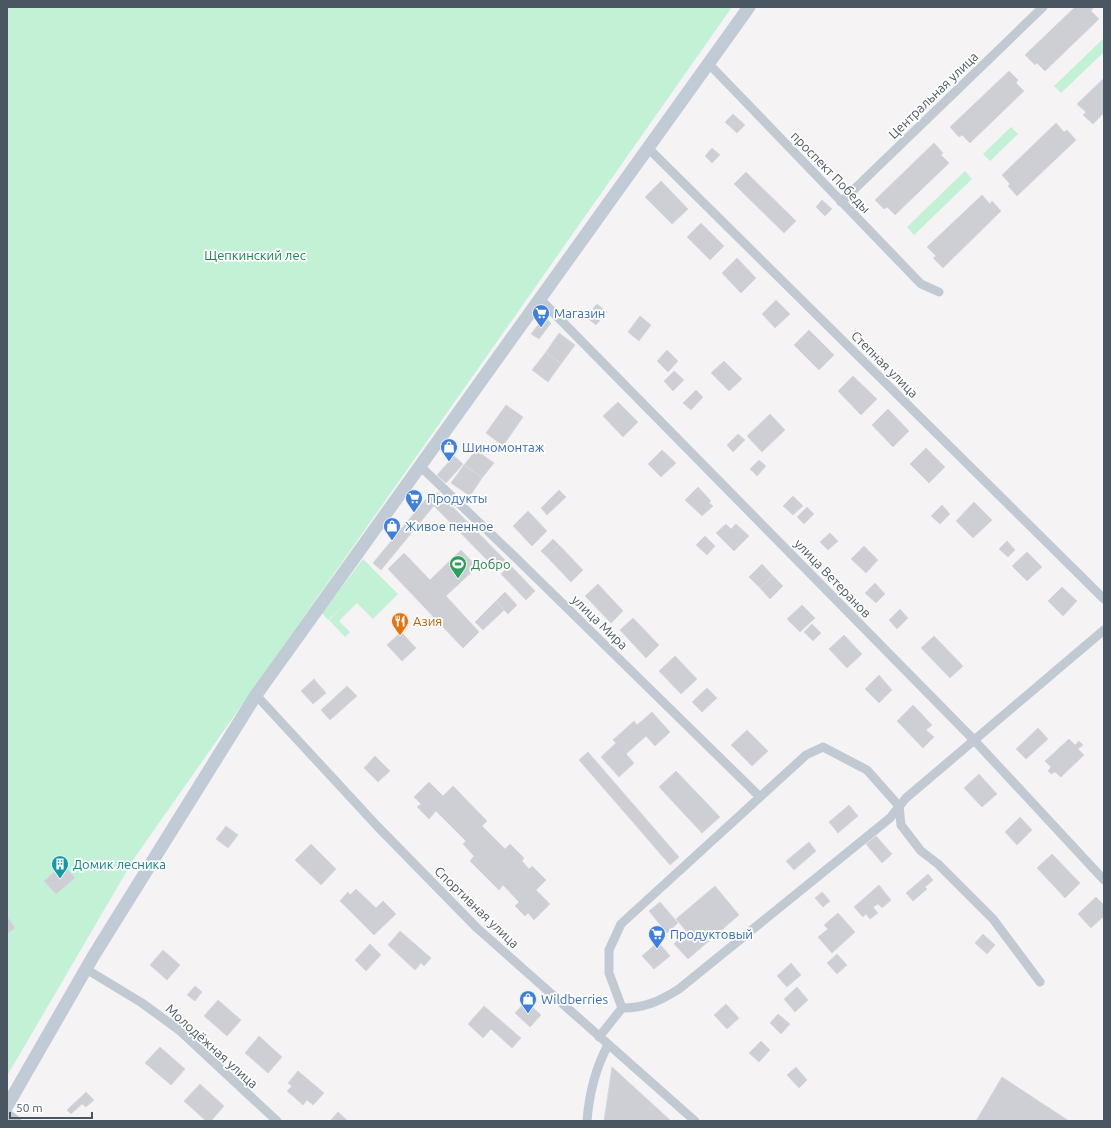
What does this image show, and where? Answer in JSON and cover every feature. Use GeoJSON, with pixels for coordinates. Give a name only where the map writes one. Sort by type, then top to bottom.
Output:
{"type":"FeatureCollection","features":[{"type":"Feature","properties":{"kind":"main road"},"geometry":{"type":"LineString","coordinates":[[7,1106],[86,969],[256,695],[539,298],[749,7]]}},
{"type":"Feature","properties":{"kind":"street","name":"Центральная улица"},"geometry":{"type":"LineString","coordinates":[[841,202],[1043,7]]}},
{"type":"Feature","properties":{"kind":"street","name":"проспект Победы"},"geometry":{"type":"LineString","coordinates":[[708,63],[921,284],[939,292]]}},
{"type":"Feature","properties":{"kind":"street","name":"Степная улица"},"geometry":{"type":"LineString","coordinates":[[648,148],[1104,599]]}},
{"type":"Feature","properties":{"kind":"street","name":"улица Ветеранов"},"geometry":{"type":"LineString","coordinates":[[539,298],[974,740],[1104,880]]}},
{"type":"Feature","properties":{"kind":"street","name":"улица Мира"},"geometry":{"type":"LineString","coordinates":[[420,466],[520,561],[760,797]]}},
{"type":"Feature","properties":{"kind":"street"},"geometry":{"type":"LineString","coordinates":[[622,1008],[638,1008],[659,1001],[679,989],[890,818],[906,798],[1104,630]]}},
{"type":"Feature","properties":{"kind":"street","name":"Спортивная улица"},"geometry":{"type":"LineString","coordinates":[[256,695],[378,827],[477,928],[695,1121]]}},
{"type":"Feature","properties":{"kind":"street"},"geometry":{"type":"LineString","coordinates":[[622,1008],[610,973],[609,950],[621,924],[806,755],[823,748],[868,770],[899,806],[901,825],[921,851],[938,864],[993,919],[1040,982]]}},
{"type":"Feature","properties":{"kind":"street","name":"Молодёжная улица"},"geometry":{"type":"LineString","coordinates":[[86,969],[130,995],[179,1030],[277,1121]]}},
{"type":"Feature","properties":{"kind":"street"},"geometry":{"type":"LineString","coordinates":[[599,1037],[622,1008]]}},
{"type":"Feature","properties":{"kind":"street"},"geometry":{"type":"LineString","coordinates":[[587,1121],[601,1057],[608,1045]]}},
{"type":"Feature","properties":{"kind":"street"},"geometry":{"type":"LineString","coordinates":[[7,1113],[17,1121]]}},
{"type":"Feature","properties":{"kind":"green space","name":"Щепкинский лес"},"geometry":{"type":"Polygon","coordinates":[[[7,7],[732,7],[135,857],[7,1076],[7,7]]]}},
{"type":"Feature","properties":{"kind":"green space"},"geometry":{"type":"Polygon","coordinates":[[[1104,38],[1104,52],[1061,93],[1054,86],[1104,38]]]}},
{"type":"Feature","properties":{"kind":"green space"},"geometry":{"type":"Polygon","coordinates":[[[1011,127],[1018,134],[990,161],[983,154],[1011,127]]]}},
{"type":"Feature","properties":{"kind":"green space"},"geometry":{"type":"Polygon","coordinates":[[[965,171],[972,179],[914,235],[907,227],[965,171]]]}},
{"type":"Feature","properties":{"kind":"green space"},"geometry":{"type":"Polygon","coordinates":[[[363,559],[398,594],[373,619],[357,603],[339,621],[350,632],[345,637],[329,620],[347,602],[328,620],[322,613],[363,559]]]}},
{"type":"Feature","properties":{"kind":"building"},"geometry":{"type":"Polygon","coordinates":[[[1075,7],[1092,7],[1093,8],[1091,11],[1099,19],[1045,71],[1037,63],[1035,65],[1025,55],[1075,7]]]}},
{"type":"Feature","properties":{"kind":"building"},"geometry":{"type":"Polygon","coordinates":[[[1009,71],[1018,80],[1016,83],[1024,91],[970,143],[962,135],[959,137],[950,127],[1009,71]]]}},
{"type":"Feature","properties":{"kind":"building"},"geometry":{"type":"Polygon","coordinates":[[[1104,78],[1104,113],[1093,124],[1083,115],[1086,112],[1077,104],[1104,78]]]}},
{"type":"Feature","properties":{"kind":"building"},"geometry":{"type":"Polygon","coordinates":[[[733,114],[745,125],[737,133],[725,122],[733,114]]]}},
{"type":"Feature","properties":{"kind":"building"},"geometry":{"type":"Polygon","coordinates":[[[1056,123],[1064,132],[1067,130],[1076,140],[1017,196],[1008,186],[1010,184],[1002,175],[1056,123]]]}},
{"type":"Feature","properties":{"kind":"building"},"geometry":{"type":"Polygon","coordinates":[[[934,143],[943,153],[941,155],[949,163],[895,215],[887,207],[884,209],[875,200],[934,143]]]}},
{"type":"Feature","properties":{"kind":"building"},"geometry":{"type":"Polygon","coordinates":[[[712,148],[720,155],[712,163],[705,156],[712,148]]]}},
{"type":"Feature","properties":{"kind":"building"},"geometry":{"type":"Polygon","coordinates":[[[746,172],[796,221],[784,233],[734,184],[746,172]]]}},
{"type":"Feature","properties":{"kind":"building"},"geometry":{"type":"Polygon","coordinates":[[[661,181],[688,209],[672,224],[645,197],[661,181]]]}},
{"type":"Feature","properties":{"kind":"building"},"geometry":{"type":"Polygon","coordinates":[[[982,195],[990,204],[992,201],[1001,211],[943,268],[933,258],[936,256],[927,247],[982,195]]]}},
{"type":"Feature","properties":{"kind":"building"},"geometry":{"type":"Polygon","coordinates":[[[822,200],[832,209],[825,216],[816,207],[822,200]]]}},
{"type":"Feature","properties":{"kind":"building"},"geometry":{"type":"Polygon","coordinates":[[[701,223],[724,246],[710,260],[687,237],[701,223]]]}},
{"type":"Feature","properties":{"kind":"building"},"geometry":{"type":"Polygon","coordinates":[[[737,258],[756,278],[741,293],[722,273],[737,258]]]}},
{"type":"Feature","properties":{"kind":"building"},"geometry":{"type":"Polygon","coordinates":[[[776,300],[790,314],[775,328],[762,314],[776,300]]]}},
{"type":"Feature","properties":{"kind":"building"},"geometry":{"type":"Polygon","coordinates":[[[597,304],[607,312],[596,325],[586,317],[597,304]]]}},
{"type":"Feature","properties":{"kind":"building"},"geometry":{"type":"Polygon","coordinates":[[[640,316],[651,325],[639,341],[628,332],[640,316]]]}},
{"type":"Feature","properties":{"kind":"building","name":"Магазин"},"geometry":{"type":"Polygon","coordinates":[[[544,317],[551,323],[539,339],[531,334],[544,317]]]}},
{"type":"Feature","properties":{"kind":"building"},"geometry":{"type":"Polygon","coordinates":[[[809,330],[834,355],[819,370],[794,345],[809,330]]]}},
{"type":"Feature","properties":{"kind":"building"},"geometry":{"type":"Polygon","coordinates":[[[559,333],[575,345],[561,364],[546,352],[559,333]]]}},
{"type":"Feature","properties":{"kind":"building"},"geometry":{"type":"Polygon","coordinates":[[[667,350],[678,361],[668,372],[657,361],[667,350]]]}},
{"type":"Feature","properties":{"kind":"building"},"geometry":{"type":"Polygon","coordinates":[[[546,352],[561,364],[548,382],[532,370],[546,352]]]}},
{"type":"Feature","properties":{"kind":"building"},"geometry":{"type":"Polygon","coordinates":[[[724,361],[742,379],[729,391],[711,373],[724,361]]]}},
{"type":"Feature","properties":{"kind":"building"},"geometry":{"type":"Polygon","coordinates":[[[674,371],[684,380],[673,391],[664,381],[674,371]]]}},
{"type":"Feature","properties":{"kind":"building"},"geometry":{"type":"Polygon","coordinates":[[[853,376],[877,399],[861,415],[838,391],[853,376]]]}},
{"type":"Feature","properties":{"kind":"building"},"geometry":{"type":"Polygon","coordinates":[[[696,390],[703,397],[691,410],[683,403],[696,390]]]}},
{"type":"Feature","properties":{"kind":"building"},"geometry":{"type":"Polygon","coordinates":[[[618,402],[638,422],[623,437],[603,416],[618,402]]]}},
{"type":"Feature","properties":{"kind":"building"},"geometry":{"type":"Polygon","coordinates":[[[506,405],[523,417],[503,446],[486,433],[506,405]]]}},
{"type":"Feature","properties":{"kind":"building"},"geometry":{"type":"Polygon","coordinates":[[[888,409],[909,431],[893,447],[872,425],[888,409]]]}},
{"type":"Feature","properties":{"kind":"building"},"geometry":{"type":"Polygon","coordinates":[[[770,414],[785,430],[762,452],[747,436],[770,414]]]}},
{"type":"Feature","properties":{"kind":"building"},"geometry":{"type":"Polygon","coordinates":[[[738,434],[745,440],[733,452],[727,445],[738,434]]]}},
{"type":"Feature","properties":{"kind":"building"},"geometry":{"type":"Polygon","coordinates":[[[926,448],[945,467],[929,483],[910,464],[926,448]]]}},
{"type":"Feature","properties":{"kind":"building"},"geometry":{"type":"Polygon","coordinates":[[[476,450],[494,463],[482,478],[464,465],[476,450]]]}},
{"type":"Feature","properties":{"kind":"building"},"geometry":{"type":"Polygon","coordinates":[[[662,450],[676,463],[661,477],[648,464],[662,450]]]}},
{"type":"Feature","properties":{"kind":"building"},"geometry":{"type":"Polygon","coordinates":[[[454,456],[463,464],[446,483],[437,475],[454,456]]]}},
{"type":"Feature","properties":{"kind":"building"},"geometry":{"type":"Polygon","coordinates":[[[759,460],[766,466],[757,476],[750,469],[759,460]]]}},
{"type":"Feature","properties":{"kind":"building"},"geometry":{"type":"Polygon","coordinates":[[[464,465],[482,478],[470,496],[451,483],[464,465]]]}},
{"type":"Feature","properties":{"kind":"building"},"geometry":{"type":"Polygon","coordinates":[[[698,487],[711,501],[709,503],[713,506],[702,516],[685,500],[698,487]]]}},
{"type":"Feature","properties":{"kind":"building"},"geometry":{"type":"Polygon","coordinates":[[[559,490],[566,497],[547,515],[541,508],[559,490]]]}},
{"type":"Feature","properties":{"kind":"building"},"geometry":{"type":"Polygon","coordinates":[[[431,493],[438,493],[442,496],[381,570],[373,563],[431,493]]]}},
{"type":"Feature","properties":{"kind":"building"},"geometry":{"type":"Polygon","coordinates":[[[442,496],[505,560],[496,569],[434,506],[442,496]]]}},
{"type":"Feature","properties":{"kind":"building"},"geometry":{"type":"Polygon","coordinates":[[[793,496],[803,506],[793,515],[783,506],[793,496]]]}},
{"type":"Feature","properties":{"kind":"building"},"geometry":{"type":"Polygon","coordinates":[[[974,502],[992,520],[973,538],[956,521],[974,502]]]}},
{"type":"Feature","properties":{"kind":"building"},"geometry":{"type":"Polygon","coordinates":[[[942,505],[950,514],[940,524],[931,516],[942,505]]]}},
{"type":"Feature","properties":{"kind":"building"},"geometry":{"type":"Polygon","coordinates":[[[807,507],[814,514],[804,524],[797,517],[807,507]]]}},
{"type":"Feature","properties":{"kind":"building"},"geometry":{"type":"Polygon","coordinates":[[[528,511],[547,531],[532,546],[513,526],[528,511]]]}},
{"type":"Feature","properties":{"kind":"building"},"geometry":{"type":"Polygon","coordinates":[[[726,524],[731,529],[736,524],[749,536],[734,551],[716,533],[726,524]]]}},
{"type":"Feature","properties":{"kind":"building"},"geometry":{"type":"Polygon","coordinates":[[[830,533],[838,541],[828,550],[820,542],[830,533]]]}},
{"type":"Feature","properties":{"kind":"building"},"geometry":{"type":"Polygon","coordinates":[[[705,536],[715,546],[707,555],[696,545],[705,536]]]}},
{"type":"Feature","properties":{"kind":"building"},"geometry":{"type":"Polygon","coordinates":[[[553,539],[559,545],[547,557],[541,551],[553,539]]]}},
{"type":"Feature","properties":{"kind":"building"},"geometry":{"type":"Polygon","coordinates":[[[1007,541],[1015,550],[1008,557],[999,549],[1007,541]]]}},
{"type":"Feature","properties":{"kind":"building"},"geometry":{"type":"Polygon","coordinates":[[[559,545],[583,570],[571,582],[547,557],[559,545]]]}},
{"type":"Feature","properties":{"kind":"building"},"geometry":{"type":"Polygon","coordinates":[[[864,546],[878,560],[866,573],[851,559],[864,546]]]}},
{"type":"Feature","properties":{"kind":"building"},"geometry":{"type":"Polygon","coordinates":[[[461,550],[477,567],[446,596],[479,632],[463,648],[388,569],[404,553],[430,580],[461,550]]]}},
{"type":"Feature","properties":{"kind":"building"},"geometry":{"type":"Polygon","coordinates":[[[1027,552],[1042,567],[1027,581],[1012,566],[1027,552]]]}},
{"type":"Feature","properties":{"kind":"building"},"geometry":{"type":"Polygon","coordinates":[[[762,564],[773,576],[760,588],[749,577],[762,564]]]}},
{"type":"Feature","properties":{"kind":"building"},"geometry":{"type":"Polygon","coordinates":[[[510,565],[535,591],[526,600],[501,574],[510,565]]]}},
{"type":"Feature","properties":{"kind":"building"},"geometry":{"type":"Polygon","coordinates":[[[773,576],[783,586],[770,599],[760,588],[773,576]]]}},
{"type":"Feature","properties":{"kind":"building"},"geometry":{"type":"Polygon","coordinates":[[[875,583],[885,594],[876,603],[865,593],[875,583]]]}},
{"type":"Feature","properties":{"kind":"building"},"geometry":{"type":"Polygon","coordinates":[[[598,584],[623,611],[611,623],[585,596],[598,584]]]}},
{"type":"Feature","properties":{"kind":"building"},"geometry":{"type":"Polygon","coordinates":[[[1062,587],[1077,601],[1063,616],[1048,601],[1062,587]]]}},
{"type":"Feature","properties":{"kind":"building"},"geometry":{"type":"Polygon","coordinates":[[[505,592],[517,605],[508,614],[496,601],[505,592]]]}},
{"type":"Feature","properties":{"kind":"building"},"geometry":{"type":"Polygon","coordinates":[[[496,601],[504,610],[483,630],[475,622],[496,601]]]}},
{"type":"Feature","properties":{"kind":"building"},"geometry":{"type":"Polygon","coordinates":[[[802,605],[815,618],[800,632],[787,619],[802,605]]]}},
{"type":"Feature","properties":{"kind":"building"},"geometry":{"type":"Polygon","coordinates":[[[900,609],[908,618],[897,629],[889,620],[900,609]]]}},
{"type":"Feature","properties":{"kind":"building"},"geometry":{"type":"Polygon","coordinates":[[[633,618],[659,645],[646,658],[620,630],[633,618]]]}},
{"type":"Feature","properties":{"kind":"building"},"geometry":{"type":"Polygon","coordinates":[[[812,624],[821,633],[813,641],[804,632],[812,624]]]}},
{"type":"Feature","properties":{"kind":"building"},"geometry":{"type":"Polygon","coordinates":[[[401,632],[416,648],[402,661],[387,645],[401,632]]]}},
{"type":"Feature","properties":{"kind":"building"},"geometry":{"type":"Polygon","coordinates":[[[844,635],[862,654],[847,668],[829,649],[844,635]]]}},
{"type":"Feature","properties":{"kind":"building"},"geometry":{"type":"Polygon","coordinates":[[[934,636],[963,666],[950,678],[921,648],[934,636]]]}},
{"type":"Feature","properties":{"kind":"building"},"geometry":{"type":"Polygon","coordinates":[[[675,656],[697,679],[681,694],[659,671],[675,656]]]}},
{"type":"Feature","properties":{"kind":"building"},"geometry":{"type":"Polygon","coordinates":[[[879,675],[892,690],[879,703],[865,689],[879,675]]]}},
{"type":"Feature","properties":{"kind":"building"},"geometry":{"type":"Polygon","coordinates":[[[314,679],[326,693],[313,704],[301,691],[314,679]]]}},
{"type":"Feature","properties":{"kind":"building"},"geometry":{"type":"Polygon","coordinates":[[[347,686],[357,696],[330,720],[321,710],[347,686]]]}},
{"type":"Feature","properties":{"kind":"building"},"geometry":{"type":"Polygon","coordinates":[[[707,688],[717,698],[702,712],[692,702],[707,688]]]}},
{"type":"Feature","properties":{"kind":"building"},"geometry":{"type":"Polygon","coordinates":[[[913,705],[932,725],[926,730],[934,737],[923,748],[897,721],[913,705]]]}},
{"type":"Feature","properties":{"kind":"building"},"geometry":{"type":"Polygon","coordinates":[[[652,712],[670,732],[655,746],[646,736],[626,754],[634,763],[619,777],[601,757],[616,743],[613,740],[634,721],[637,725],[652,712]]]}},
{"type":"Feature","properties":{"kind":"building"},"geometry":{"type":"Polygon","coordinates":[[[1038,728],[1048,739],[1026,759],[1016,749],[1038,728]]]}},
{"type":"Feature","properties":{"kind":"building"},"geometry":{"type":"Polygon","coordinates":[[[747,730],[768,751],[752,766],[731,745],[747,730]]]}},
{"type":"Feature","properties":{"kind":"building"},"geometry":{"type":"Polygon","coordinates":[[[1069,739],[1075,745],[1079,741],[1083,745],[1078,749],[1084,755],[1061,777],[1055,772],[1051,774],[1048,771],[1051,767],[1045,761],[1069,739]]]}},
{"type":"Feature","properties":{"kind":"building"},"geometry":{"type":"Polygon","coordinates":[[[588,752],[679,857],[670,865],[579,760],[588,752]]]}},
{"type":"Feature","properties":{"kind":"building"},"geometry":{"type":"Polygon","coordinates":[[[375,756],[390,771],[378,782],[364,768],[375,756]]]}},
{"type":"Feature","properties":{"kind":"building"},"geometry":{"type":"Polygon","coordinates":[[[676,771],[720,817],[702,833],[659,787],[676,771]]]}},
{"type":"Feature","properties":{"kind":"building"},"geometry":{"type":"Polygon","coordinates":[[[979,774],[997,794],[982,807],[964,788],[979,774]]]}},
{"type":"Feature","properties":{"kind":"building"},"geometry":{"type":"Polygon","coordinates":[[[429,782],[443,796],[453,786],[487,821],[482,826],[505,849],[510,844],[524,858],[522,861],[529,869],[532,866],[546,880],[536,890],[550,904],[534,920],[528,913],[525,916],[515,906],[519,902],[503,885],[499,890],[470,861],[474,856],[463,844],[466,841],[436,811],[429,819],[417,807],[421,804],[414,797],[429,782]]]}},
{"type":"Feature","properties":{"kind":"building"},"geometry":{"type":"Polygon","coordinates":[[[849,805],[858,816],[838,833],[829,822],[849,805]]]}},
{"type":"Feature","properties":{"kind":"building"},"geometry":{"type":"Polygon","coordinates":[[[1020,817],[1032,830],[1017,845],[1005,832],[1020,817]]]}},
{"type":"Feature","properties":{"kind":"building"},"geometry":{"type":"Polygon","coordinates":[[[226,826],[238,835],[228,848],[216,839],[226,826]]]}},
{"type":"Feature","properties":{"kind":"building"},"geometry":{"type":"Polygon","coordinates":[[[876,836],[892,854],[882,863],[866,844],[876,836]]]}},
{"type":"Feature","properties":{"kind":"building"},"geometry":{"type":"Polygon","coordinates":[[[809,842],[816,851],[794,870],[786,861],[809,842]]]}},
{"type":"Feature","properties":{"kind":"building"},"geometry":{"type":"Polygon","coordinates":[[[311,844],[336,869],[321,885],[295,860],[311,844]]]}},
{"type":"Feature","properties":{"kind":"building"},"geometry":{"type":"Polygon","coordinates":[[[1052,854],[1080,883],[1065,898],[1037,868],[1052,854]]]}},
{"type":"Feature","properties":{"kind":"building","name":"Домик лесника"},"geometry":{"type":"Polygon","coordinates":[[[63,864],[75,878],[56,894],[44,881],[63,864]]]}},
{"type":"Feature","properties":{"kind":"building"},"geometry":{"type":"Polygon","coordinates":[[[928,874],[933,880],[925,887],[927,889],[913,901],[906,893],[928,874]]]}},
{"type":"Feature","properties":{"kind":"building"},"geometry":{"type":"Polygon","coordinates":[[[879,885],[891,900],[882,908],[878,904],[873,907],[878,913],[870,919],[866,914],[863,917],[854,907],[879,885]]]}},
{"type":"Feature","properties":{"kind":"building"},"geometry":{"type":"Polygon","coordinates":[[[715,886],[739,915],[688,959],[674,944],[687,932],[676,919],[715,886]]]}},
{"type":"Feature","properties":{"kind":"building"},"geometry":{"type":"Polygon","coordinates":[[[356,889],[376,908],[383,901],[396,914],[374,935],[340,901],[348,892],[350,895],[356,889]]]}},
{"type":"Feature","properties":{"kind":"building"},"geometry":{"type":"Polygon","coordinates":[[[822,892],[830,901],[823,907],[815,898],[822,892]]]}},
{"type":"Feature","properties":{"kind":"building"},"geometry":{"type":"Polygon","coordinates":[[[1096,897],[1104,905],[1104,916],[1091,928],[1078,914],[1096,897]]]}},
{"type":"Feature","properties":{"kind":"building"},"geometry":{"type":"Polygon","coordinates":[[[660,902],[678,923],[667,933],[649,911],[660,902]]]}},
{"type":"Feature","properties":{"kind":"building"},"geometry":{"type":"Polygon","coordinates":[[[838,913],[855,932],[832,953],[818,937],[828,929],[824,925],[838,913]]]}},
{"type":"Feature","properties":{"kind":"building"},"geometry":{"type":"Polygon","coordinates":[[[9,919],[15,928],[8,933],[7,920],[9,919]]]}},
{"type":"Feature","properties":{"kind":"building"},"geometry":{"type":"Polygon","coordinates":[[[400,931],[431,958],[424,966],[421,963],[415,970],[388,945],[400,931]]]}},
{"type":"Feature","properties":{"kind":"building"},"geometry":{"type":"Polygon","coordinates":[[[983,934],[995,945],[987,954],[975,943],[983,934]]]}},
{"type":"Feature","properties":{"kind":"building","name":"Продуктовый"},"geometry":{"type":"Polygon","coordinates":[[[658,942],[670,956],[654,969],[642,956],[658,942]]]}},
{"type":"Feature","properties":{"kind":"building"},"geometry":{"type":"Polygon","coordinates":[[[370,944],[381,955],[366,971],[355,960],[370,944]]]}},
{"type":"Feature","properties":{"kind":"building"},"geometry":{"type":"Polygon","coordinates":[[[163,950],[180,965],[167,980],[150,965],[163,950]]]}},
{"type":"Feature","properties":{"kind":"building"},"geometry":{"type":"Polygon","coordinates":[[[837,954],[847,965],[837,974],[827,963],[837,954]]]}},
{"type":"Feature","properties":{"kind":"building"},"geometry":{"type":"Polygon","coordinates":[[[791,963],[801,975],[787,987],[777,976],[791,963]]]}},
{"type":"Feature","properties":{"kind":"building"},"geometry":{"type":"Polygon","coordinates":[[[195,986],[202,992],[195,1001],[187,995],[195,986]]]}},
{"type":"Feature","properties":{"kind":"building"},"geometry":{"type":"Polygon","coordinates":[[[797,987],[808,1000],[795,1012],[784,999],[797,987]]]}},
{"type":"Feature","properties":{"kind":"building"},"geometry":{"type":"Polygon","coordinates":[[[218,1000],[241,1020],[227,1036],[204,1016],[218,1000]]]}},
{"type":"Feature","properties":{"kind":"building","name":"Wildberries"},"geometry":{"type":"Polygon","coordinates":[[[526,1001],[541,1015],[530,1027],[515,1013],[526,1001]]]}},
{"type":"Feature","properties":{"kind":"building"},"geometry":{"type":"Polygon","coordinates":[[[726,1004],[739,1018],[727,1029],[714,1015],[726,1004]]]}},
{"type":"Feature","properties":{"kind":"building"},"geometry":{"type":"Polygon","coordinates":[[[484,1006],[521,1038],[512,1048],[491,1029],[483,1038],[468,1024],[484,1006]]]}},
{"type":"Feature","properties":{"kind":"building"},"geometry":{"type":"Polygon","coordinates":[[[778,1014],[790,1024],[781,1034],[770,1023],[778,1014]]]}},
{"type":"Feature","properties":{"kind":"building"},"geometry":{"type":"Polygon","coordinates":[[[259,1036],[282,1057],[268,1073],[245,1053],[259,1036]]]}},
{"type":"Feature","properties":{"kind":"building"},"geometry":{"type":"Polygon","coordinates":[[[761,1041],[770,1050],[759,1062],[749,1053],[761,1041]]]}},
{"type":"Feature","properties":{"kind":"building"},"geometry":{"type":"Polygon","coordinates":[[[160,1047],[185,1069],[171,1085],[145,1063],[160,1047]]]}},
{"type":"Feature","properties":{"kind":"building"},"geometry":{"type":"Polygon","coordinates":[[[612,1067],[671,1121],[604,1121],[612,1067]]]}},
{"type":"Feature","properties":{"kind":"building"},"geometry":{"type":"Polygon","coordinates":[[[796,1067],[807,1080],[799,1088],[787,1075],[796,1067]]]}},
{"type":"Feature","properties":{"kind":"building"},"geometry":{"type":"Polygon","coordinates":[[[298,1071],[324,1093],[313,1105],[307,1100],[303,1105],[287,1091],[292,1086],[288,1083],[298,1071]]]}},
{"type":"Feature","properties":{"kind":"building"},"geometry":{"type":"Polygon","coordinates":[[[1002,1077],[1069,1121],[976,1121],[1002,1077]]]}},
{"type":"Feature","properties":{"kind":"building"},"geometry":{"type":"Polygon","coordinates":[[[200,1084],[224,1106],[211,1121],[206,1121],[184,1101],[200,1084]]]}},
{"type":"Feature","properties":{"kind":"building"},"geometry":{"type":"Polygon","coordinates":[[[86,1092],[94,1100],[86,1107],[82,1104],[71,1114],[67,1110],[86,1092]]]}},
{"type":"Feature","properties":{"kind":"building"},"geometry":{"type":"Polygon","coordinates":[[[338,1112],[348,1121],[330,1121],[338,1112]]]}},
{"type":"Feature","properties":{"kind":"place","name":"Магазин"},"geometry":{"type":"Point","coordinates":[541,328]}},
{"type":"Feature","properties":{"kind":"place","name":"Шиномонтаж"},"geometry":{"type":"Point","coordinates":[449,462]}},
{"type":"Feature","properties":{"kind":"place","name":"Продукты"},"geometry":{"type":"Point","coordinates":[414,513]}},
{"type":"Feature","properties":{"kind":"place","name":"Живое пенное"},"geometry":{"type":"Point","coordinates":[392,541]}},
{"type":"Feature","properties":{"kind":"place","name":"Добро"},"geometry":{"type":"Point","coordinates":[458,579]}},
{"type":"Feature","properties":{"kind":"place","name":"Азия"},"geometry":{"type":"Point","coordinates":[400,636]}},
{"type":"Feature","properties":{"kind":"place","name":"Домик лесника"},"geometry":{"type":"Point","coordinates":[60,879]}},
{"type":"Feature","properties":{"kind":"place","name":"Продуктовый"},"geometry":{"type":"Point","coordinates":[657,949]}},
{"type":"Feature","properties":{"kind":"place","name":"Wildberries"},"geometry":{"type":"Point","coordinates":[528,1014]}}]}
